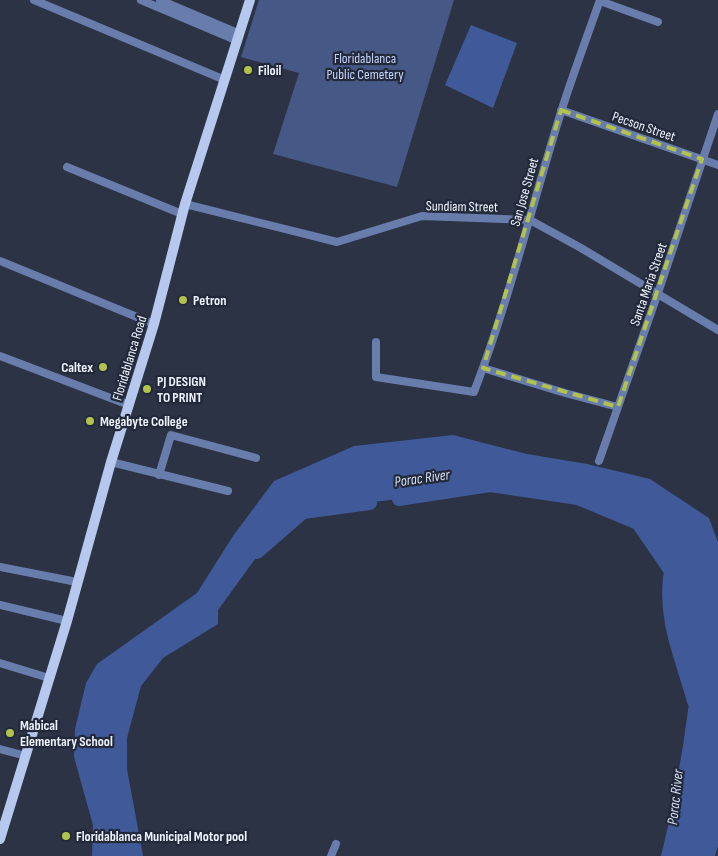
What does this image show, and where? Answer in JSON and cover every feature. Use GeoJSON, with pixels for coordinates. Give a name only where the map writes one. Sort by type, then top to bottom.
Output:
{"type":"FeatureCollection","features":[{"type":"Feature","properties":{"kind":"main road","name":"Floridablanca Road"},"geometry":{"type":"LineString","coordinates":[[0,839],[67,621],[111,462],[154,324],[184,209],[250,0]]}},
{"type":"Feature","properties":{"kind":"street"},"geometry":{"type":"LineString","coordinates":[[34,0],[225,80]]}},
{"type":"Feature","properties":{"kind":"street"},"geometry":{"type":"LineString","coordinates":[[141,0],[239,37]]}},
{"type":"Feature","properties":{"kind":"street"},"geometry":{"type":"LineString","coordinates":[[160,0],[239,37]]}},
{"type":"Feature","properties":{"kind":"street"},"geometry":{"type":"LineString","coordinates":[[600,0],[658,22]]}},
{"type":"Feature","properties":{"kind":"street","name":"San Jose Street"},"geometry":{"type":"LineString","coordinates":[[376,342],[376,376],[474,392],[530,220],[561,110],[600,0]]}},
{"type":"Feature","properties":{"kind":"street","name":"Pecson Street"},"geometry":{"type":"LineString","coordinates":[[561,110],[718,165]]}},
{"type":"Feature","properties":{"kind":"street","name":"Santa Maria Street"},"geometry":{"type":"LineString","coordinates":[[598,461],[718,114]]}},
{"type":"Feature","properties":{"kind":"street","name":"Sundiam Street"},"geometry":{"type":"LineString","coordinates":[[67,167],[184,209],[337,242],[422,216],[530,220],[658,292],[718,330]]}},
{"type":"Feature","properties":{"kind":"street"},"geometry":{"type":"LineString","coordinates":[[0,260],[154,324]]}},
{"type":"Feature","properties":{"kind":"street"},"geometry":{"type":"LineString","coordinates":[[0,356],[129,405]]}},
{"type":"Feature","properties":{"kind":"street"},"geometry":{"type":"LineString","coordinates":[[483,368],[618,407]]}},
{"type":"Feature","properties":{"kind":"street"},"geometry":{"type":"LineString","coordinates":[[159,475],[171,435],[256,458]]}},
{"type":"Feature","properties":{"kind":"street"},"geometry":{"type":"LineString","coordinates":[[111,462],[228,491]]}},
{"type":"Feature","properties":{"kind":"street"},"geometry":{"type":"LineString","coordinates":[[0,567],[77,582]]}},
{"type":"Feature","properties":{"kind":"street"},"geometry":{"type":"LineString","coordinates":[[0,605],[67,621]]}},
{"type":"Feature","properties":{"kind":"street"},"geometry":{"type":"LineString","coordinates":[[0,664],[49,678]]}},
{"type":"Feature","properties":{"kind":"street"},"geometry":{"type":"LineString","coordinates":[[0,749],[26,756]]}},
{"type":"Feature","properties":{"kind":"street"},"geometry":{"type":"LineString","coordinates":[[331,856],[336,844]]}},
{"type":"Feature","properties":{"kind":"highlighted area"},"geometry":{"type":"Polygon","coordinates":[[[561,110],[702,159],[618,407],[483,368],[561,110]]]}},
{"type":"Feature","properties":{"kind":"green space","name":"Floridablanca Public Cemetery"},"geometry":{"type":"Polygon","coordinates":[[[259,0],[454,0],[397,187],[273,154],[299,73],[241,57],[259,0]]]}},
{"type":"Feature","properties":{"kind":"water"},"geometry":{"type":"Polygon","coordinates":[[[471,25],[517,43],[493,108],[445,85],[471,25]]]}},
{"type":"Feature","properties":{"kind":"water"},"geometry":{"type":"Polygon","coordinates":[[[453,435],[527,454],[587,464],[650,479],[709,518],[718,542],[718,846],[715,856],[661,856],[683,746],[691,689],[674,635],[671,571],[653,536],[622,509],[541,489],[470,484],[415,497],[315,509],[284,526],[258,555],[218,610],[218,624],[163,658],[141,686],[127,738],[127,769],[143,856],[92,856],[93,825],[74,757],[75,729],[86,683],[97,664],[197,593],[233,536],[274,481],[354,446],[453,435]]]}},
{"type":"Feature","properties":{"kind":"waterway","name":"Porac River"},"geometry":{"type":"LineString","coordinates":[[399,499],[490,485],[578,498],[638,523],[671,571],[669,588],[672,621],[679,653],[694,701]]}},
{"type":"Feature","properties":{"kind":"waterway","name":"Porac River"},"geometry":{"type":"LineString","coordinates":[[257,552],[303,512],[370,503]]}},
{"type":"Feature","properties":{"kind":"place","name":"Filoil"},"geometry":{"type":"Point","coordinates":[248,70]}},
{"type":"Feature","properties":{"kind":"place","name":"Petron"},"geometry":{"type":"Point","coordinates":[183,300]}},
{"type":"Feature","properties":{"kind":"place","name":"Caltex"},"geometry":{"type":"Point","coordinates":[103,367]}},
{"type":"Feature","properties":{"kind":"place","name":"PJ DESIGN TO PRINT"},"geometry":{"type":"Point","coordinates":[147,389]}},
{"type":"Feature","properties":{"kind":"place","name":"Megabyte College"},"geometry":{"type":"Point","coordinates":[90,421]}},
{"type":"Feature","properties":{"kind":"place","name":"Mabical Elementary School"},"geometry":{"type":"Point","coordinates":[10,733]}},
{"type":"Feature","properties":{"kind":"place","name":"Floridablanca Municipal Motor pool"},"geometry":{"type":"Point","coordinates":[66,836]}}]}
